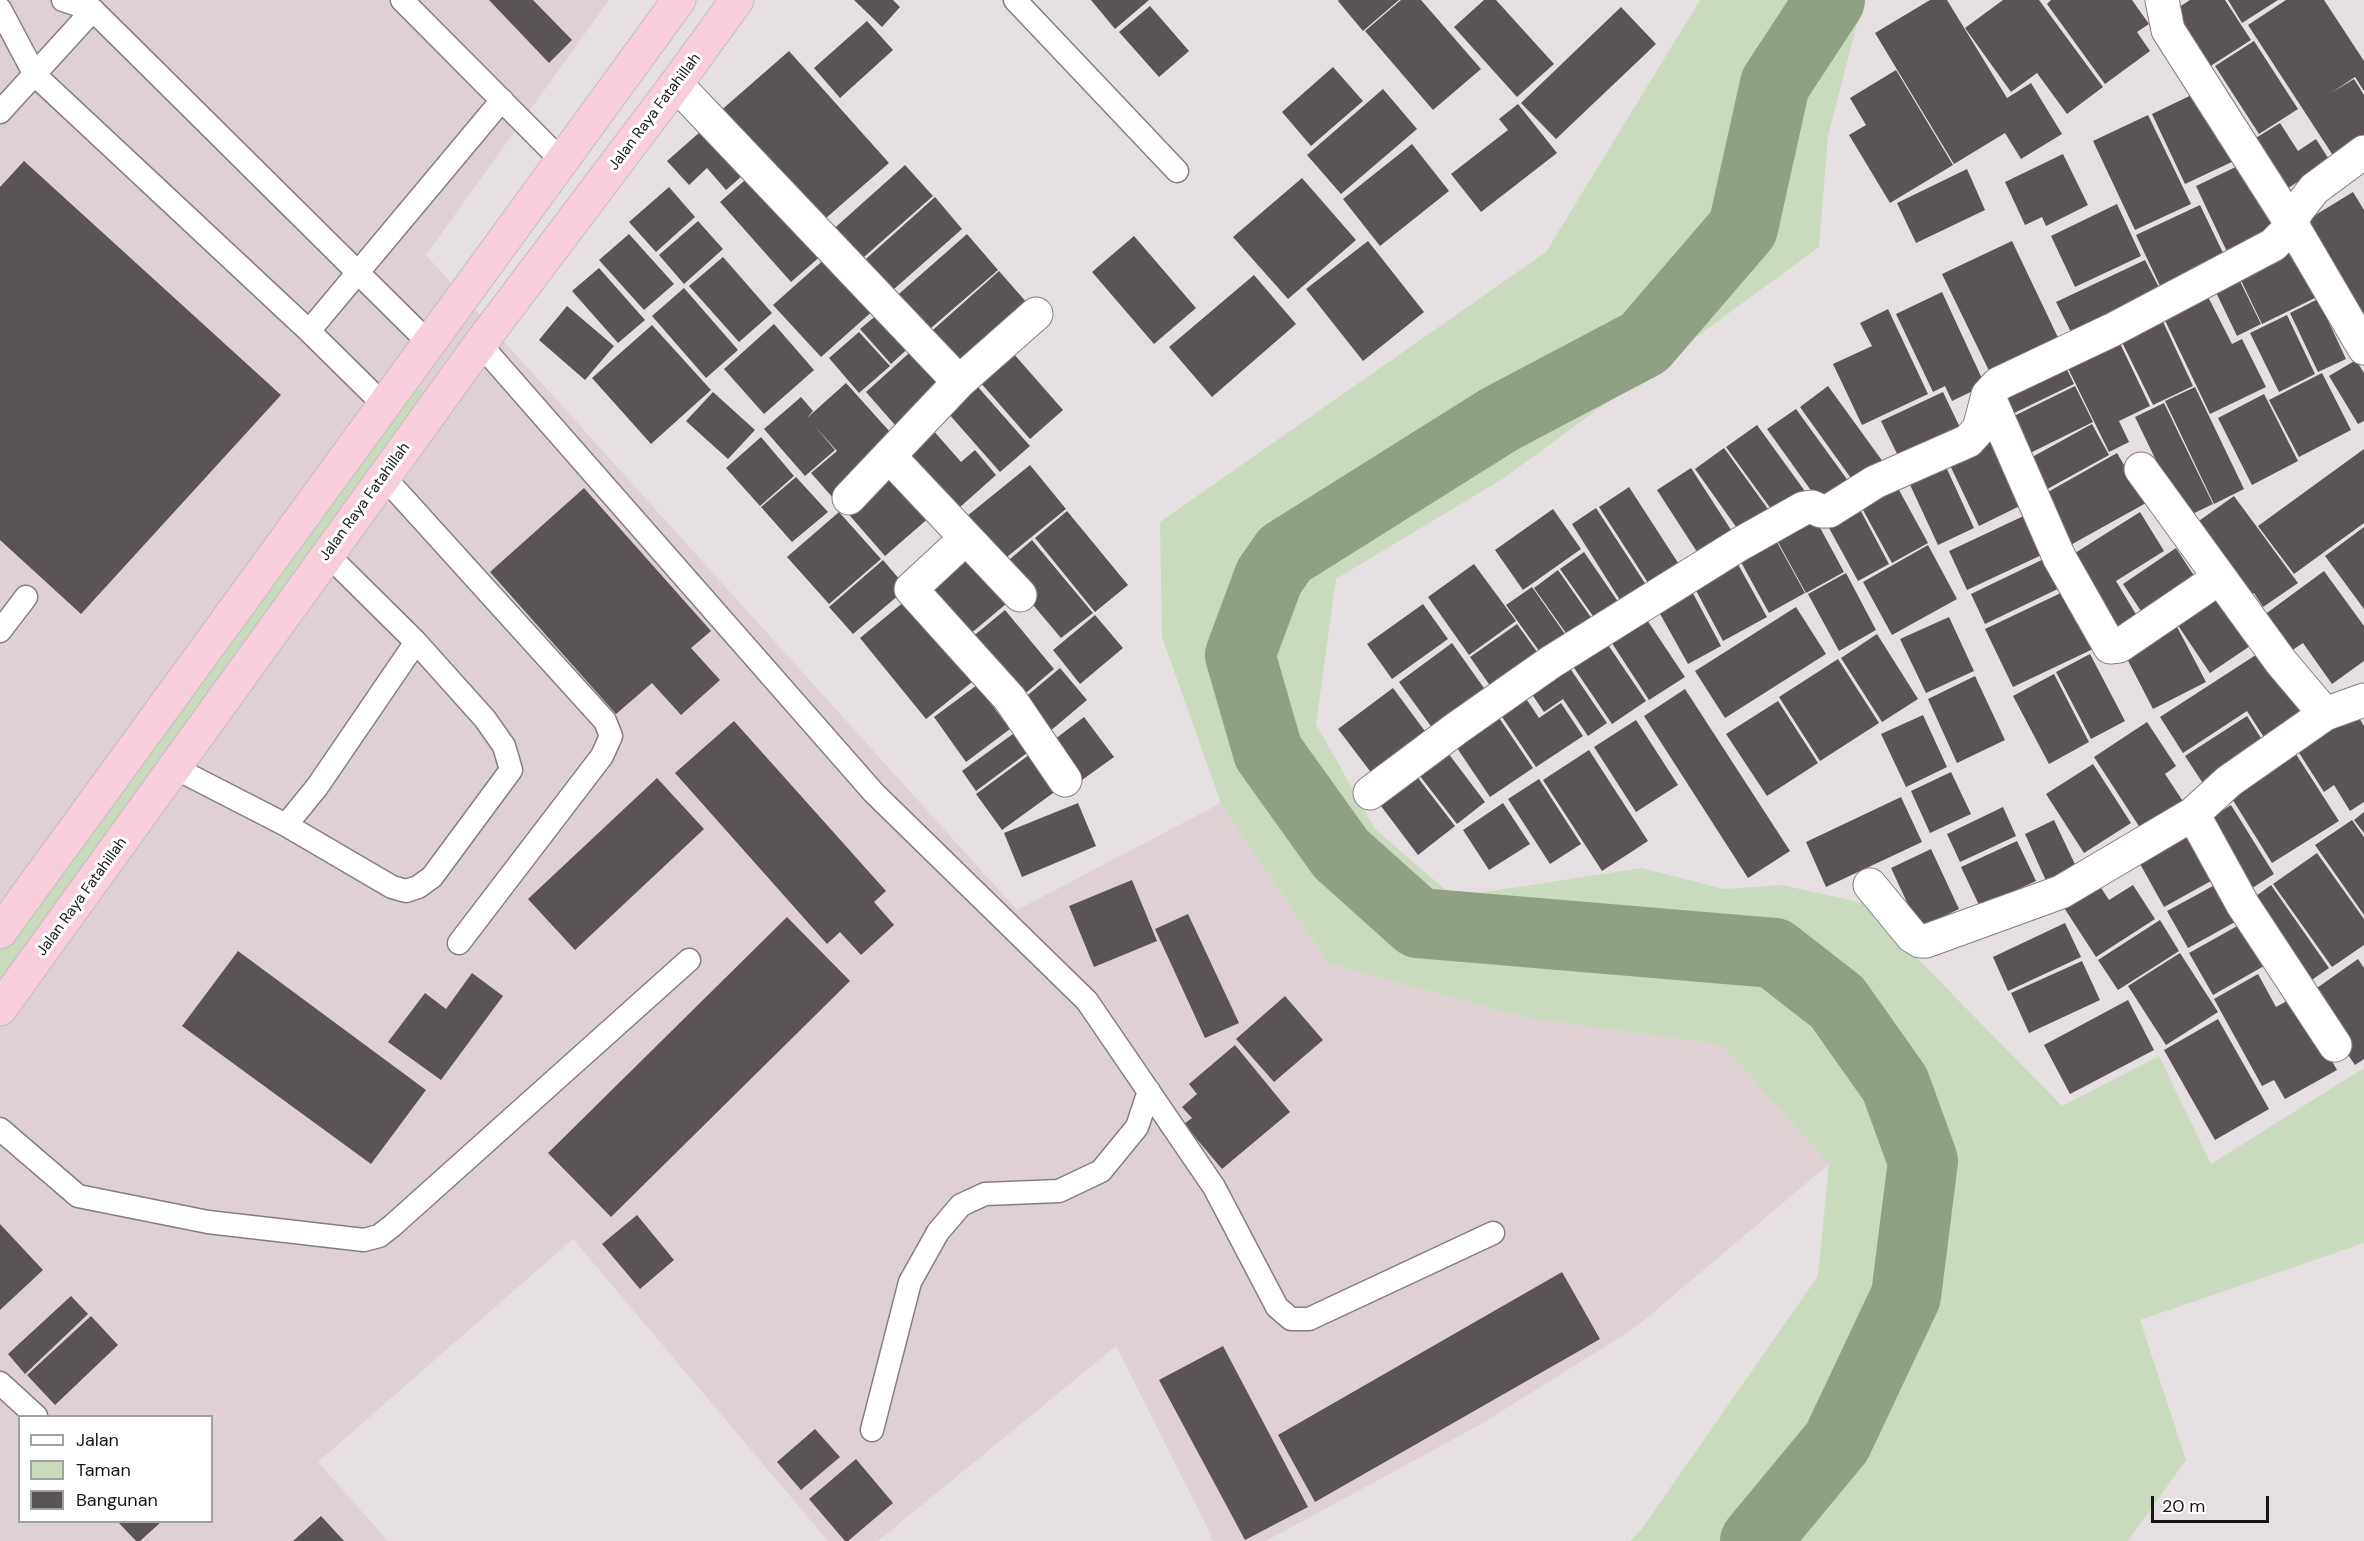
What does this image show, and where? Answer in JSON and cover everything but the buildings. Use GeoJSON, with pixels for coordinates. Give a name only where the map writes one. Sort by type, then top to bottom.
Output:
{"type":"FeatureCollection","features":[{"type":"Feature","properties":{"kind":"highway"},"geometry":{"type":"LineString","coordinates":[[0,932],[385,406],[678,0]]}},
{"type":"Feature","properties":{"kind":"highway","name":"Jalan Raya Fatahillah"},"geometry":{"type":"LineString","coordinates":[[0,1009],[480,344],[737,0]]}},
{"type":"Feature","properties":{"kind":"highway"},"geometry":{"type":"LineString","coordinates":[[405,377],[438,402]]}},
{"type":"Feature","properties":{"kind":"street"},"geometry":{"type":"LineString","coordinates":[[2162,0],[2168,30],[2291,223],[2364,348]]}},
{"type":"Feature","properties":{"kind":"street"},"geometry":{"type":"LineString","coordinates":[[676,84],[959,382]]}},
{"type":"Feature","properties":{"kind":"street"},"geometry":{"type":"LineString","coordinates":[[1370,793],[1551,662],[1730,550],[1804,508],[1812,507],[1821,512],[1829,512],[1875,482],[1968,441],[1979,429],[1988,395],[1998,384],[2122,325],[2273,245],[2281,238],[2305,199],[2314,189],[2364,152]]}},
{"type":"Feature","properties":{"kind":"street"},"geometry":{"type":"LineString","coordinates":[[849,498],[959,382],[1036,314]]}},
{"type":"Feature","properties":{"kind":"street"},"geometry":{"type":"LineString","coordinates":[[1988,395],[2059,557],[2110,647],[2119,646],[2219,578]]}},
{"type":"Feature","properties":{"kind":"street"},"geometry":{"type":"LineString","coordinates":[[889,456],[1020,595]]}},
{"type":"Feature","properties":{"kind":"street"},"geometry":{"type":"LineString","coordinates":[[2141,469],[2281,662],[2325,714]]}},
{"type":"Feature","properties":{"kind":"street"},"geometry":{"type":"LineString","coordinates":[[966,538],[911,589],[1010,699],[1065,780]]}},
{"type":"Feature","properties":{"kind":"street"},"geometry":{"type":"LineString","coordinates":[[1870,885],[1912,936],[1920,941],[2061,892],[2193,814],[2229,781],[2325,714],[2364,700]]}},
{"type":"Feature","properties":{"kind":"street"},"geometry":{"type":"LineString","coordinates":[[2193,814],[2243,905],[2335,1045]]}},
{"type":"Feature","properties":{"kind":"lane"},"geometry":{"type":"LineString","coordinates":[[63,0],[93,10],[429,343]]}},
{"type":"Feature","properties":{"kind":"lane"},"geometry":{"type":"LineString","coordinates":[[402,0],[562,161]]}},
{"type":"Feature","properties":{"kind":"lane"},"geometry":{"type":"LineString","coordinates":[[1015,0],[1177,171]]}},
{"type":"Feature","properties":{"kind":"lane"},"geometry":{"type":"LineString","coordinates":[[0,9],[35,75],[309,331],[385,406]]}},
{"type":"Feature","properties":{"kind":"lane"},"geometry":{"type":"LineString","coordinates":[[0,112],[93,10]]}},
{"type":"Feature","properties":{"kind":"lane"},"geometry":{"type":"LineString","coordinates":[[309,331],[502,100]]}},
{"type":"Feature","properties":{"kind":"lane"},"geometry":{"type":"LineString","coordinates":[[480,344],[874,793],[1087,1001],[1214,1187],[1277,1307],[1291,1319],[1309,1319],[1493,1233]]}},
{"type":"Feature","properties":{"kind":"lane"},"geometry":{"type":"LineString","coordinates":[[384,477],[605,721],[611,736],[602,756],[459,943]]}},
{"type":"Feature","properties":{"kind":"lane"},"geometry":{"type":"LineString","coordinates":[[175,768],[286,825],[392,887],[406,891],[418,887],[432,877],[511,770],[504,746],[485,719],[416,642],[327,554]]}},
{"type":"Feature","properties":{"kind":"lane"},"geometry":{"type":"LineString","coordinates":[[0,631],[26,597]]}},
{"type":"Feature","properties":{"kind":"lane"},"geometry":{"type":"LineString","coordinates":[[286,825],[316,786],[416,642]]}},
{"type":"Feature","properties":{"kind":"lane"},"geometry":{"type":"LineString","coordinates":[[0,1129],[78,1196],[208,1222],[364,1240],[379,1236],[392,1226],[689,960]]}},
{"type":"Feature","properties":{"kind":"lane"},"geometry":{"type":"LineString","coordinates":[[872,1430],[910,1282],[938,1232],[961,1205],[985,1194],[1059,1191],[1101,1171],[1137,1127],[1149,1091]]}},
{"type":"Feature","properties":{"kind":"lane"},"geometry":{"type":"LineString","coordinates":[[0,1383],[35,1415]]}},
{"type":"Feature","properties":{"kind":"shaded area"},"geometry":{"type":"Polygon","coordinates":[[[0,0],[609,0],[426,255],[1017,910],[1221,803],[1329,964],[1528,1018],[1722,1045],[1829,1164],[1636,1327],[1483,1423],[1266,1541],[1214,1541],[1116,1346],[878,1541],[828,1541],[573,1239],[318,1462],[388,1541],[0,1541],[0,0]]]}},
{"type":"Feature","properties":{"kind":"green space"},"geometry":{"type":"Polygon","coordinates":[[[1700,0],[1863,0],[1828,136],[1819,247],[1504,478],[1336,579],[1316,724],[1375,829],[1454,897],[1641,868],[1724,889],[1782,885],[1863,903],[2062,1106],[2159,1056],[2211,1164],[2364,1068],[2364,1243],[2140,1320],[2186,1460],[2128,1541],[1630,1541],[1641,1530],[1818,1276],[1829,1164],[1722,1045],[1528,1018],[1329,964],[1221,803],[1162,637],[1160,522],[1546,252],[1700,0]]]}},
{"type":"Feature","properties":{"kind":"green space"},"geometry":{"type":"Polygon","coordinates":[[[405,377],[438,402],[0,1009],[0,932],[405,377]]]}},
{"type":"Feature","properties":{"kind":"waterway"},"geometry":{"type":"LineString","coordinates":[[1755,1541],[1837,1442],[1906,1296],[1923,1161],[1895,1084],[1837,1002],[1774,953],[1418,923],[1341,854],[1268,752],[1240,655],[1269,577],[1285,554],[1500,419],[1644,343],[1743,228],[1775,84],[1830,0]]}}]}
